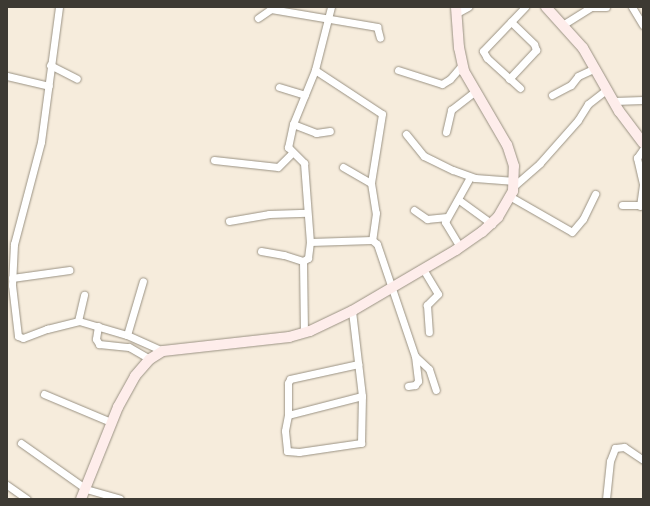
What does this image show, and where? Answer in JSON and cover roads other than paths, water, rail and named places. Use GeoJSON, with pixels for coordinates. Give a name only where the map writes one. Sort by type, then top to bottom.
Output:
{"type":"FeatureCollection","features":[{"type":"Feature","properties":{"kind":"main road"},"geometry":{"type":"LineString","coordinates":[[546,7],[564,24],[595,68],[626,122],[643,143]]}},
{"type":"Feature","properties":{"kind":"main road"},"geometry":{"type":"LineString","coordinates":[[81,499],[111,422],[134,376],[150,359],[162,351],[304,333],[352,312],[460,247],[492,224],[511,197],[515,183],[514,166],[507,145],[475,91],[462,65],[456,10]]}},
{"type":"Feature","properties":{"kind":"street"},"geometry":{"type":"LineString","coordinates":[[59,7],[50,65],[41,142],[11,244],[12,278],[19,338],[78,321],[127,336],[162,351]]}},
{"type":"Feature","properties":{"kind":"street"},"geometry":{"type":"LineString","coordinates":[[303,261],[308,258],[310,242],[304,163],[292,153],[288,147],[294,124],[315,70],[330,19],[331,7]]}},
{"type":"Feature","properties":{"kind":"street"},"geometry":{"type":"LineString","coordinates":[[456,10],[468,7]]}},
{"type":"Feature","properties":{"kind":"street"},"geometry":{"type":"LineString","coordinates":[[520,88],[487,58],[483,51],[524,7]]}},
{"type":"Feature","properties":{"kind":"street"},"geometry":{"type":"LineString","coordinates":[[564,24],[591,7],[606,7]]}},
{"type":"Feature","properties":{"kind":"street"},"geometry":{"type":"LineString","coordinates":[[632,7],[643,25]]}},
{"type":"Feature","properties":{"kind":"street"},"geometry":{"type":"LineString","coordinates":[[258,18],[271,9],[377,28],[380,38]]}},
{"type":"Feature","properties":{"kind":"street"},"geometry":{"type":"LineString","coordinates":[[509,79],[536,50],[534,44],[511,22]]}},
{"type":"Feature","properties":{"kind":"street"},"geometry":{"type":"LineString","coordinates":[[50,65],[77,79]]}},
{"type":"Feature","properties":{"kind":"street"},"geometry":{"type":"LineString","coordinates":[[398,70],[439,84],[450,79],[462,65]]}},
{"type":"Feature","properties":{"kind":"street"},"geometry":{"type":"LineString","coordinates":[[552,95],[571,86],[578,76],[595,68]]}},
{"type":"Feature","properties":{"kind":"street"},"geometry":{"type":"LineString","coordinates":[[315,70],[382,114],[371,183],[376,213],[372,240]]}},
{"type":"Feature","properties":{"kind":"street"},"geometry":{"type":"LineString","coordinates":[[7,76],[48,86]]}},
{"type":"Feature","properties":{"kind":"street"},"geometry":{"type":"LineString","coordinates":[[278,87],[305,95]]}},
{"type":"Feature","properties":{"kind":"street"},"geometry":{"type":"LineString","coordinates":[[406,134],[424,156],[470,177],[515,183],[540,163],[578,120],[588,104],[607,89]]}},
{"type":"Feature","properties":{"kind":"street"},"geometry":{"type":"LineString","coordinates":[[446,132],[451,110],[475,91]]}},
{"type":"Feature","properties":{"kind":"street"},"geometry":{"type":"LineString","coordinates":[[614,101],[643,100]]}},
{"type":"Feature","properties":{"kind":"street"},"geometry":{"type":"LineString","coordinates":[[294,124],[316,134],[330,131]]}},
{"type":"Feature","properties":{"kind":"street"},"geometry":{"type":"LineString","coordinates":[[622,205],[641,206],[643,184],[637,158],[643,149]]}},
{"type":"Feature","properties":{"kind":"street"},"geometry":{"type":"LineString","coordinates":[[214,160],[278,167],[292,153]]}},
{"type":"Feature","properties":{"kind":"street"},"geometry":{"type":"LineString","coordinates":[[343,167],[371,183]]}},
{"type":"Feature","properties":{"kind":"street"},"geometry":{"type":"LineString","coordinates":[[460,247],[446,224],[447,217],[459,200],[470,177]]}},
{"type":"Feature","properties":{"kind":"street"},"geometry":{"type":"LineString","coordinates":[[511,197],[572,232],[583,219],[596,194]]}},
{"type":"Feature","properties":{"kind":"street"},"geometry":{"type":"LineString","coordinates":[[459,200],[492,224]]}},
{"type":"Feature","properties":{"kind":"street"},"geometry":{"type":"LineString","coordinates":[[414,210],[427,219],[447,217]]}},
{"type":"Feature","properties":{"kind":"street"},"geometry":{"type":"LineString","coordinates":[[229,221],[268,214],[307,213]]}},
{"type":"Feature","properties":{"kind":"street"},"geometry":{"type":"LineString","coordinates":[[310,242],[372,240],[377,244],[415,356],[418,381],[408,386]]}},
{"type":"Feature","properties":{"kind":"street"},"geometry":{"type":"LineString","coordinates":[[261,251],[284,254],[303,261]]}},
{"type":"Feature","properties":{"kind":"street"},"geometry":{"type":"LineString","coordinates":[[303,261],[304,333]]}},
{"type":"Feature","properties":{"kind":"street"},"geometry":{"type":"LineString","coordinates":[[423,269],[438,294],[427,305],[429,332]]}},
{"type":"Feature","properties":{"kind":"street"},"geometry":{"type":"LineString","coordinates":[[12,278],[69,270]]}},
{"type":"Feature","properties":{"kind":"street"},"geometry":{"type":"LineString","coordinates":[[127,336],[143,281]]}},
{"type":"Feature","properties":{"kind":"street"},"geometry":{"type":"LineString","coordinates":[[78,321],[84,295]]}},
{"type":"Feature","properties":{"kind":"street"},"geometry":{"type":"LineString","coordinates":[[352,312],[362,396],[362,440],[358,445],[289,453],[285,448],[288,415],[288,386],[290,379],[358,364]]}},
{"type":"Feature","properties":{"kind":"street"},"geometry":{"type":"LineString","coordinates":[[98,326],[96,339],[99,344],[128,347],[150,359]]}},
{"type":"Feature","properties":{"kind":"street"},"geometry":{"type":"LineString","coordinates":[[415,356],[429,369],[436,390]]}},
{"type":"Feature","properties":{"kind":"street"},"geometry":{"type":"LineString","coordinates":[[44,394],[111,422]]}},
{"type":"Feature","properties":{"kind":"street"},"geometry":{"type":"LineString","coordinates":[[288,415],[362,396]]}},
{"type":"Feature","properties":{"kind":"street"},"geometry":{"type":"LineString","coordinates":[[21,443],[86,489],[120,499]]}},
{"type":"Feature","properties":{"kind":"street"},"geometry":{"type":"LineString","coordinates":[[606,499],[611,454],[615,448],[624,447],[643,460]]}},
{"type":"Feature","properties":{"kind":"street"},"geometry":{"type":"LineString","coordinates":[[7,484],[27,499]]}}]}
